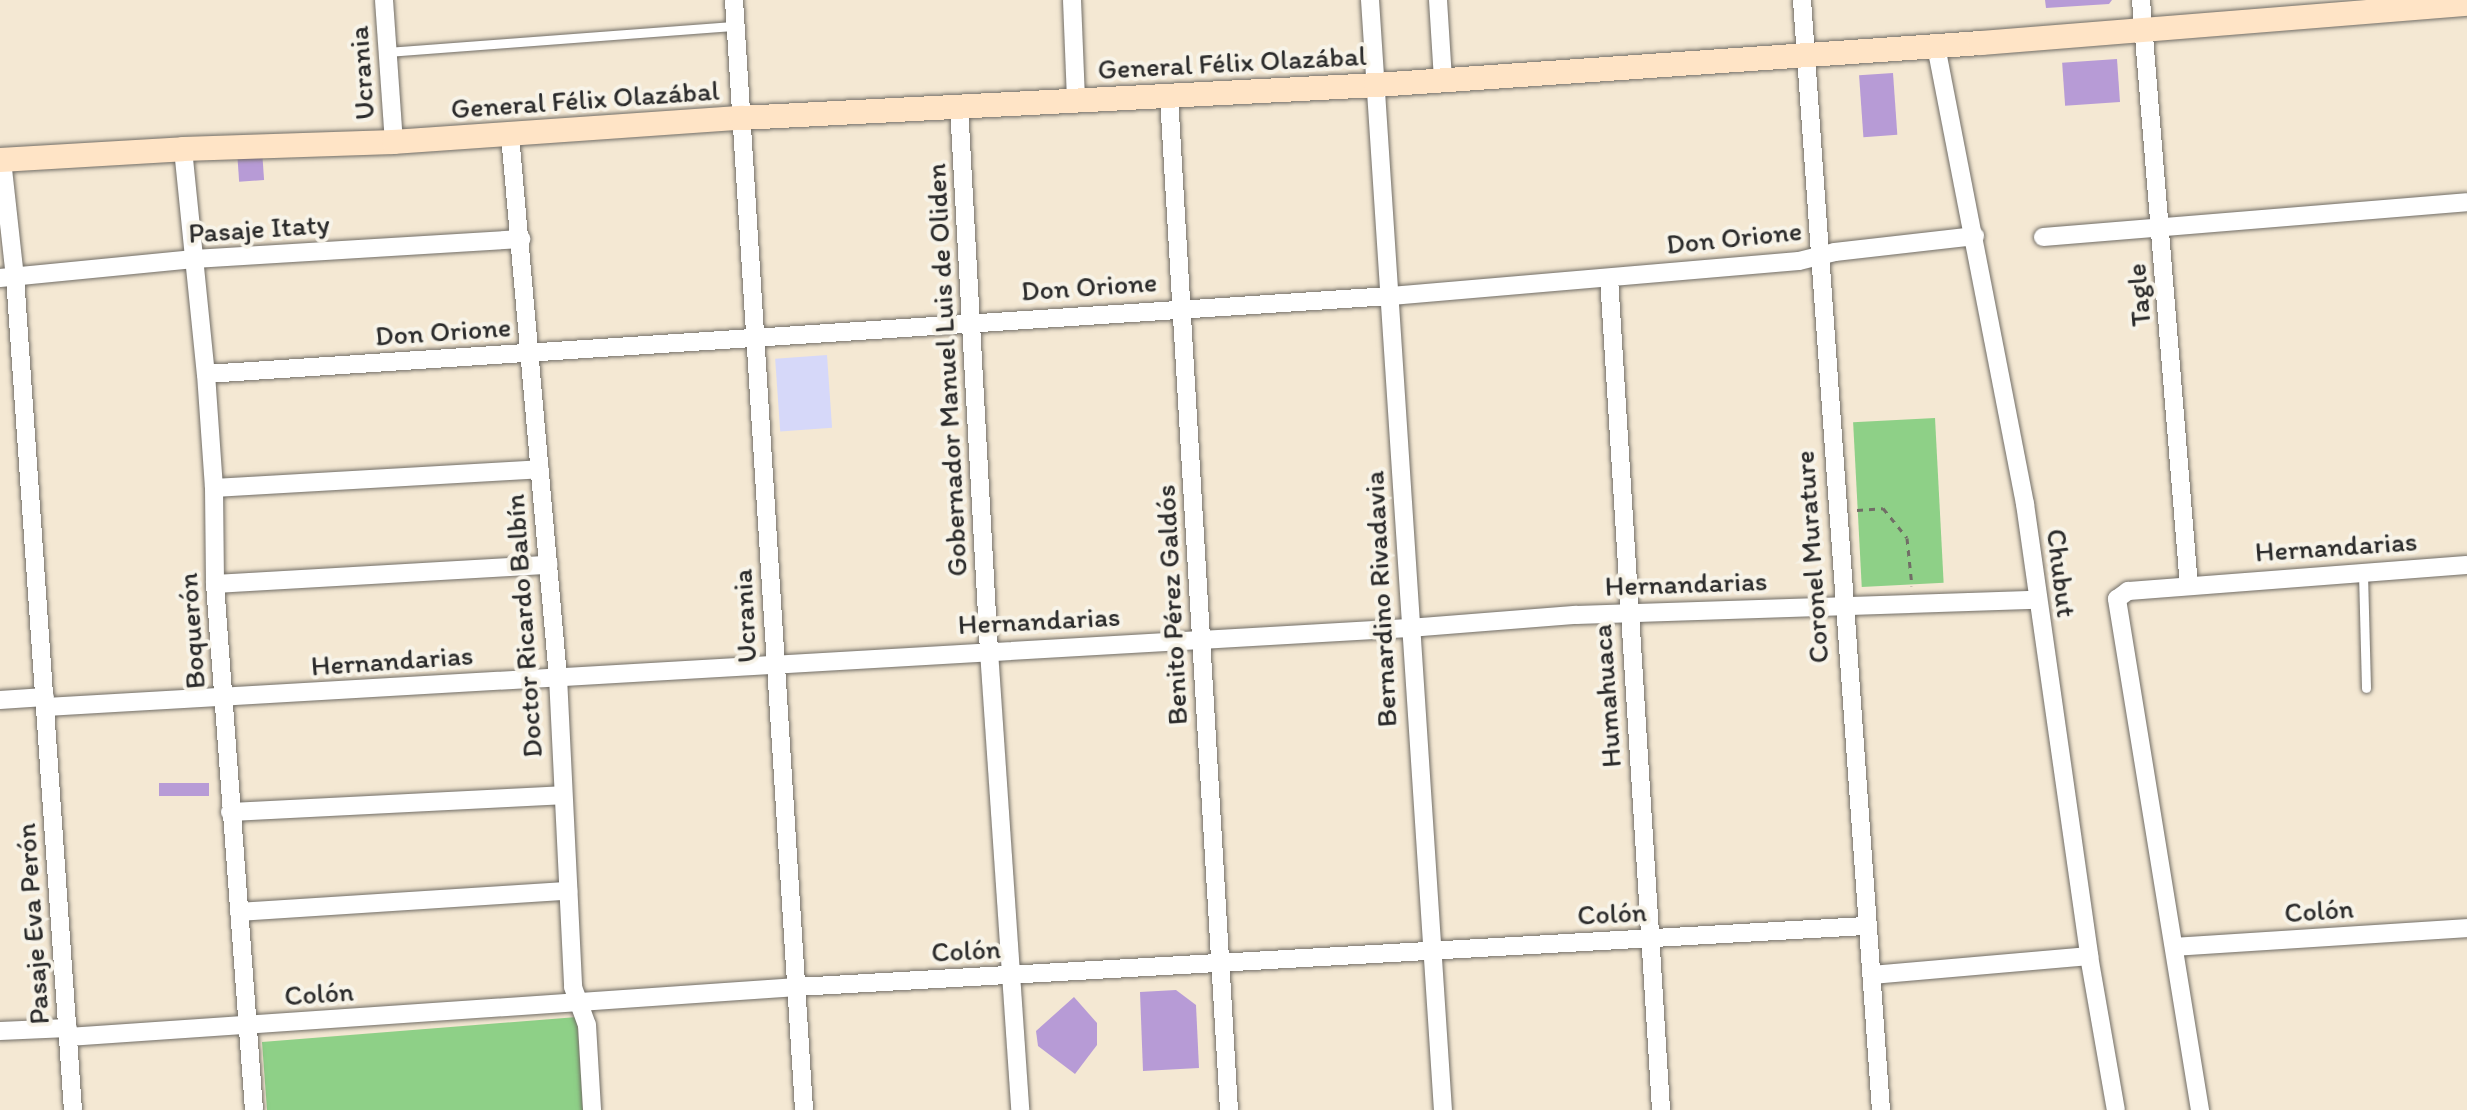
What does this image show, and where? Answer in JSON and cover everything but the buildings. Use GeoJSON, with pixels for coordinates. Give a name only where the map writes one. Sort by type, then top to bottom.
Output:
{"type":"FeatureCollection","features":[{"type":"Feature","properties":{"kind":"street","name":"Ucrania"},"geometry":{"type":"LineString","coordinates":[[384,0],[394,142]]}},
{"type":"Feature","properties":{"kind":"street"},"geometry":{"type":"LineString","coordinates":[[734,0],[741,118]]}},
{"type":"Feature","properties":{"kind":"street"},"geometry":{"type":"LineString","coordinates":[[1072,0],[1076,101]]}},
{"type":"Feature","properties":{"kind":"street"},"geometry":{"type":"LineString","coordinates":[[1370,0],[1376,85]]}},
{"type":"Feature","properties":{"kind":"street"},"geometry":{"type":"LineString","coordinates":[[1438,0],[1443,80]]}},
{"type":"Feature","properties":{"kind":"street","name":"Coronel Murature"},"geometry":{"type":"LineString","coordinates":[[1802,0],[1842,605],[1881,1110]]}},
{"type":"Feature","properties":{"kind":"street","name":"Tagle"},"geometry":{"type":"LineString","coordinates":[[2141,0],[2189,586]]}},
{"type":"Feature","properties":{"kind":"street","name":"General Félix Olazábal"},"geometry":{"type":"LineString","coordinates":[[1,160],[183,149],[394,142],[741,118],[1376,85],[1936,46],[2467,4]]}},
{"type":"Feature","properties":{"kind":"street","name":"Chubut"},"geometry":{"type":"LineString","coordinates":[[1936,46],[2025,504],[2036,600],[2089,956],[2116,1110]]}},
{"type":"Feature","properties":{"kind":"street","name":"Bernardino Rivadavia"},"geometry":{"type":"LineString","coordinates":[[1376,85],[1409,628],[1443,1110]]}},
{"type":"Feature","properties":{"kind":"street","name":"Benito Pérez Galdós"},"geometry":{"type":"LineString","coordinates":[[1169,97],[1184,308],[1200,638],[1229,1110]]}},
{"type":"Feature","properties":{"kind":"street","name":"Gobernador Manuel Luis de Oliden"},"geometry":{"type":"LineString","coordinates":[[959,106],[989,651],[1020,1110]]}},
{"type":"Feature","properties":{"kind":"street","name":"Ucrania"},"geometry":{"type":"LineString","coordinates":[[741,118],[804,1110]]}},
{"type":"Feature","properties":{"kind":"street","name":"Doctor Ricardo Balbín"},"geometry":{"type":"LineString","coordinates":[[510,135],[532,353],[558,677],[573,987],[587,1025],[592,1110]]}},
{"type":"Feature","properties":{"kind":"street","name":"Boquerón"},"geometry":{"type":"LineString","coordinates":[[183,149],[206,374],[214,488],[215,584],[254,1110]]}},
{"type":"Feature","properties":{"kind":"street","name":"Pasaje Eva Perón"},"geometry":{"type":"LineString","coordinates":[[1,160],[7,278],[45,702],[73,1110]]}},
{"type":"Feature","properties":{"kind":"street"},"geometry":{"type":"LineString","coordinates":[[2043,237],[2467,202]]}},
{"type":"Feature","properties":{"kind":"street","name":"Don Orione"},"geometry":{"type":"LineString","coordinates":[[206,374],[757,335],[1391,296],[1799,261],[1975,236]]}},
{"type":"Feature","properties":{"kind":"street","name":"Pasaje Itaty"},"geometry":{"type":"LineString","coordinates":[[7,278],[194,259],[521,239]]}},
{"type":"Feature","properties":{"kind":"street","name":"Humahuaca"},"geometry":{"type":"LineString","coordinates":[[1609,278],[1661,1110]]}},
{"type":"Feature","properties":{"kind":"street"},"geometry":{"type":"LineString","coordinates":[[214,488],[539,469]]}},
{"type":"Feature","properties":{"kind":"street"},"geometry":{"type":"LineString","coordinates":[[215,584],[548,565]]}},
{"type":"Feature","properties":{"kind":"street","name":"Hernandarias"},"geometry":{"type":"LineString","coordinates":[[2117,599],[2128,591],[2467,565]]}},
{"type":"Feature","properties":{"kind":"street","name":"Chubut"},"geometry":{"type":"LineString","coordinates":[[2117,599],[2200,1110]]}},
{"type":"Feature","properties":{"kind":"street","name":"Hernandarias"},"geometry":{"type":"LineString","coordinates":[[0,700],[224,699],[775,662],[1629,613],[2036,600]]}},
{"type":"Feature","properties":{"kind":"street"},"geometry":{"type":"LineString","coordinates":[[230,812],[563,795]]}},
{"type":"Feature","properties":{"kind":"street"},"geometry":{"type":"LineString","coordinates":[[239,912],[568,891]]}},
{"type":"Feature","properties":{"kind":"street","name":"Colón"},"geometry":{"type":"LineString","coordinates":[[0,1031],[68,1033],[246,1026],[797,987],[1866,926]]}},
{"type":"Feature","properties":{"kind":"street","name":"Colón"},"geometry":{"type":"LineString","coordinates":[[2174,947],[2467,928]]}},
{"type":"Feature","properties":{"kind":"street"},"geometry":{"type":"LineString","coordinates":[[1872,975],[2089,956]]}},
{"type":"Feature","properties":{"kind":"lane"},"geometry":{"type":"LineString","coordinates":[[388,52],[735,26]]}},
{"type":"Feature","properties":{"kind":"lane"},"geometry":{"type":"LineString","coordinates":[[2363,573],[2366,688]]}},
{"type":"Feature","properties":{"kind":"path"},"geometry":{"type":"LineString","coordinates":[[1836,511],[1883,508],[1907,538],[1914,602]]}},
{"type":"Feature","properties":{"kind":"shaded area"},"geometry":{"type":"Polygon","coordinates":[[[827,355],[832,428],[780,431],[775,359],[827,355]]]}},
{"type":"Feature","properties":{"kind":"green space"},"geometry":{"type":"Polygon","coordinates":[[[1935,418],[1944,583],[1862,587],[1853,422],[1935,418]]]}},
{"type":"Feature","properties":{"kind":"green space"},"geometry":{"type":"Polygon","coordinates":[[[577,1017],[583,1110],[267,1110],[262,1042],[577,1017]]]}}]}
